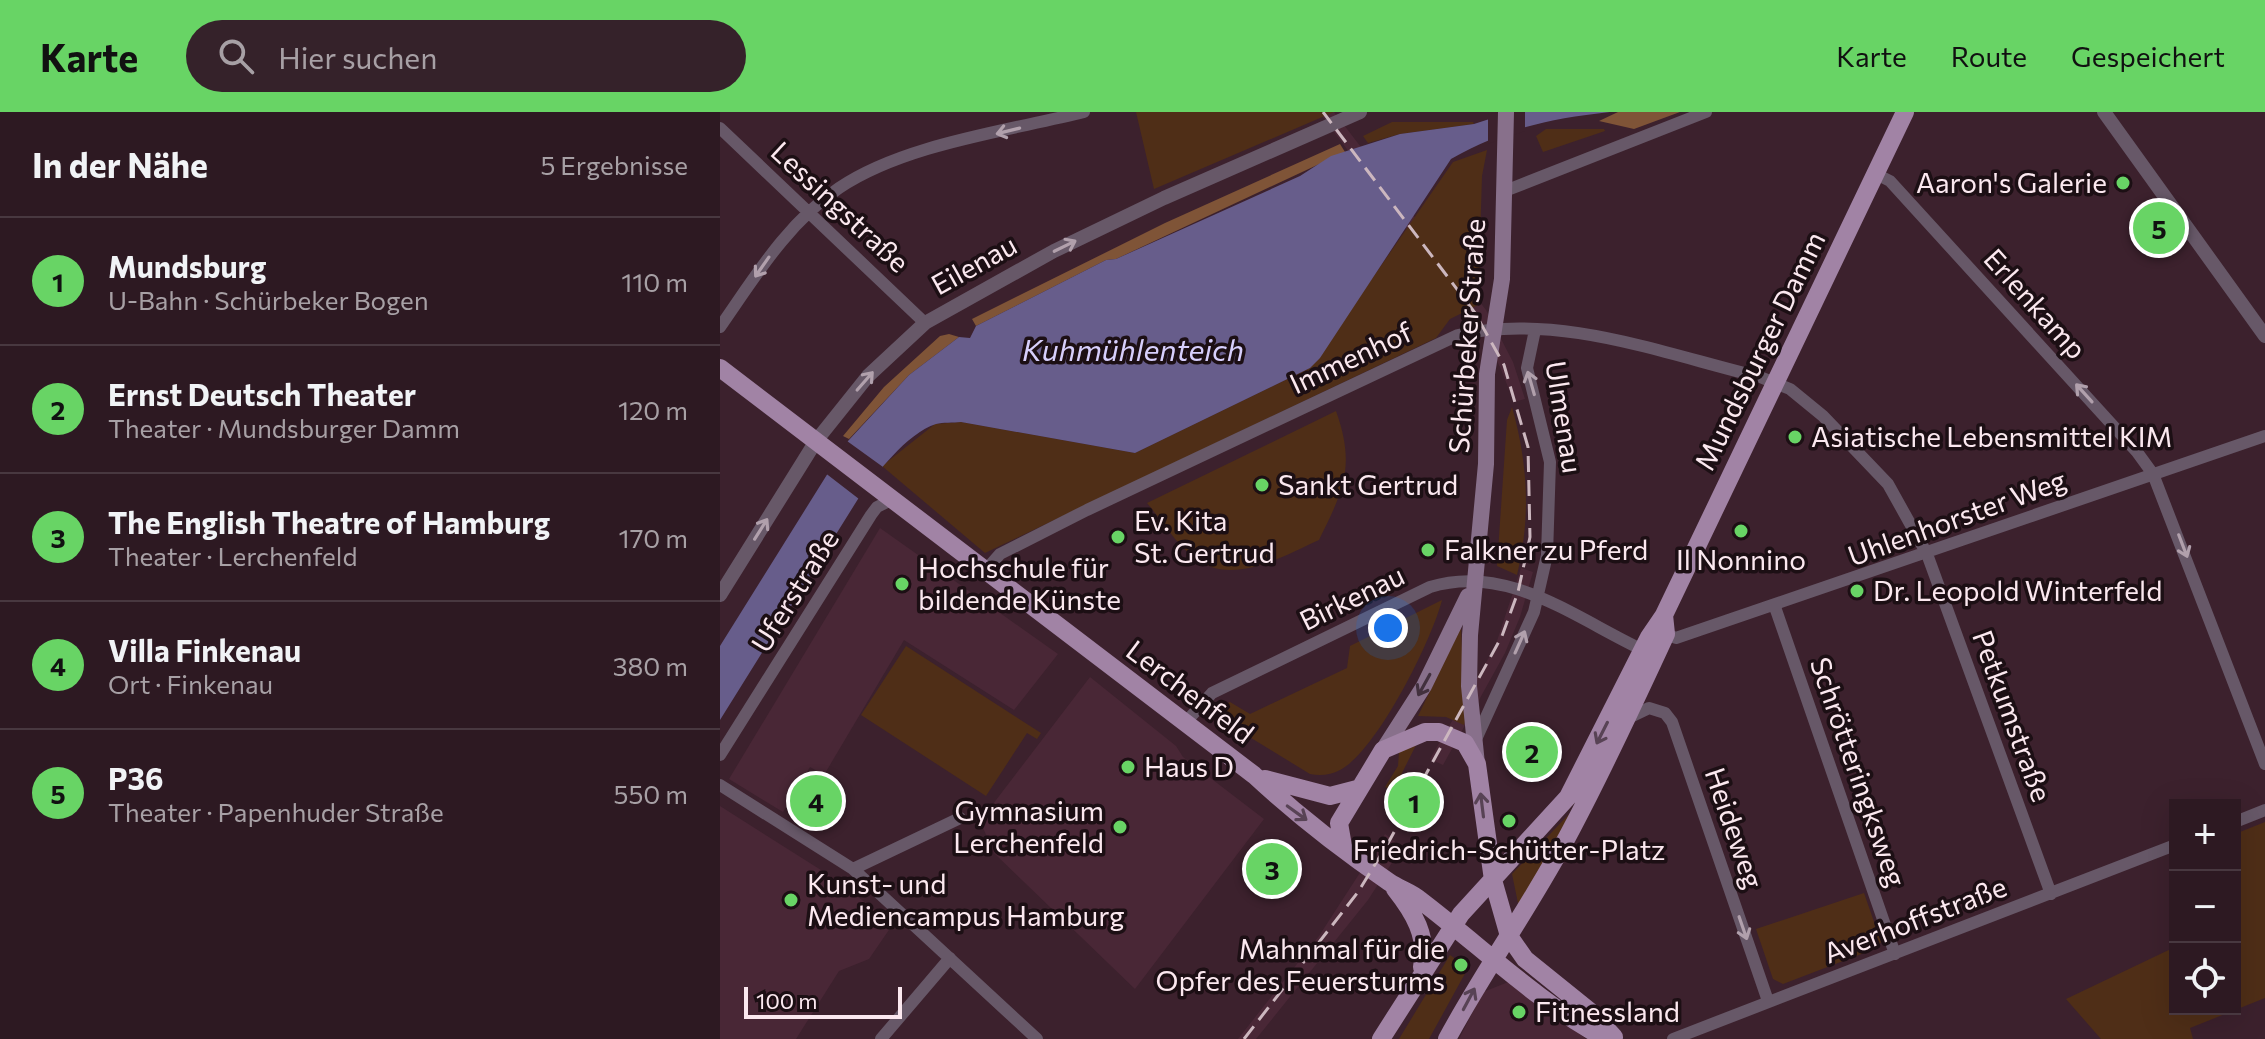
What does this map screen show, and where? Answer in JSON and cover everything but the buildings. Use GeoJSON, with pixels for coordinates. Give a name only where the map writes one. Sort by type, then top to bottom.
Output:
{"type":"FeatureCollection","features":[{"type":"Feature","properties":{"kind":"main road","name":"Schürbeker Straße"},"geometry":{"type":"LineString","coordinates":[[1500,912],[1477,764],[1477,737],[1469,686],[1474,580],[1486,464],[1487,374],[1502,279],[1506,112]]}},
{"type":"Feature","properties":{"kind":"main road","name":"Mundsburger Damm"},"geometry":{"type":"LineString","coordinates":[[1381,1039],[1422,970],[1453,926],[1568,797],[1664,615],[1905,112]]}},
{"type":"Feature","properties":{"kind":"main road","name":"Lerchenfeld"},"geometry":{"type":"LineString","coordinates":[[720,368],[1254,775],[1288,806],[1391,883],[1413,894],[1492,960],[1577,1023],[1606,1039]]}},
{"type":"Feature","properties":{"kind":"main road"},"geometry":{"type":"LineString","coordinates":[[1343,846],[1339,823],[1431,672],[1474,580]]}},
{"type":"Feature","properties":{"kind":"main road"},"geometry":{"type":"LineString","coordinates":[[1447,1039],[1572,829],[1666,634],[1664,615]]}},
{"type":"Feature","properties":{"kind":"main road"},"geometry":{"type":"LineString","coordinates":[[1383,750],[1406,737],[1439,732],[1465,743],[1477,764]]}},
{"type":"Feature","properties":{"kind":"main road"},"geometry":{"type":"LineString","coordinates":[[1254,775],[1314,794],[1330,796],[1357,789]]}},
{"type":"Feature","properties":{"kind":"main road"},"geometry":{"type":"LineString","coordinates":[[1391,883],[1420,929],[1424,944],[1422,970]]}},
{"type":"Feature","properties":{"kind":"main road"},"geometry":{"type":"LineString","coordinates":[[1500,912],[1509,936],[1525,959],[1592,1013],[1616,1039]]}},
{"type":"Feature","properties":{"kind":"main road"},"geometry":{"type":"LineString","coordinates":[[1492,960],[1500,912]]}},
{"type":"Feature","properties":{"kind":"street"},"geometry":{"type":"LineString","coordinates":[[720,327],[771,253],[810,212],[839,188],[878,167],[925,151],[1084,112]]}},
{"type":"Feature","properties":{"kind":"street","name":"Eilenau"},"geometry":{"type":"LineString","coordinates":[[720,595],[816,441],[868,376],[925,323],[1019,269],[1150,204],[1360,112]]}},
{"type":"Feature","properties":{"kind":"street"},"geometry":{"type":"LineString","coordinates":[[1505,191],[1706,112]]}},
{"type":"Feature","properties":{"kind":"street"},"geometry":{"type":"LineString","coordinates":[[2104,112],[2265,336]]}},
{"type":"Feature","properties":{"kind":"street","name":"Lessingstraße"},"geometry":{"type":"LineString","coordinates":[[720,128],[925,323]]}},
{"type":"Feature","properties":{"kind":"street","name":"Erlenkamp"},"geometry":{"type":"LineString","coordinates":[[1876,174],[1890,181],[2137,452],[2153,474],[2265,764]]}},
{"type":"Feature","properties":{"kind":"street","name":"Immenhof"},"geometry":{"type":"LineString","coordinates":[[985,571],[1000,554],[1361,379],[1458,335],[1493,328],[1578,334],[1790,389],[1823,416],[1888,484],[1927,554]]}},
{"type":"Feature","properties":{"kind":"street","name":"Ulmenau"},"geometry":{"type":"LineString","coordinates":[[1477,737],[1534,612],[1547,555],[1552,496],[1547,439],[1527,368],[1535,330]]}},
{"type":"Feature","properties":{"kind":"street","name":"Uhlenhorster Weg"},"geometry":{"type":"LineString","coordinates":[[1666,634],[1676,638],[1775,607],[2265,436]]}},
{"type":"Feature","properties":{"kind":"street","name":"Uferstraße"},"geometry":{"type":"LineString","coordinates":[[720,755],[871,515],[877,507],[891,500]]}},
{"type":"Feature","properties":{"kind":"street","name":"Petkumstraße"},"geometry":{"type":"LineString","coordinates":[[1927,554],[2051,894]]}},
{"type":"Feature","properties":{"kind":"street","name":"Birkenau"},"geometry":{"type":"LineString","coordinates":[[1185,723],[1212,693],[1223,687],[1430,587],[1452,580],[1491,580],[1537,597],[1643,650]]}},
{"type":"Feature","properties":{"kind":"street","name":"Schrötteringksweg"},"geometry":{"type":"LineString","coordinates":[[1775,607],[1895,954]]}},
{"type":"Feature","properties":{"kind":"street","name":"Heideweg"},"geometry":{"type":"LineString","coordinates":[[1626,719],[1649,708],[1665,713],[1672,722],[1768,1001]]}},
{"type":"Feature","properties":{"kind":"street"},"geometry":{"type":"LineString","coordinates":[[720,785],[853,869],[1037,1039]]}},
{"type":"Feature","properties":{"kind":"street"},"geometry":{"type":"LineString","coordinates":[[2241,820],[2265,810]]}},
{"type":"Feature","properties":{"kind":"street"},"geometry":{"type":"LineString","coordinates":[[853,869],[960,818]]}},
{"type":"Feature","properties":{"kind":"street","name":"Averhoffstraße"},"geometry":{"type":"LineString","coordinates":[[1673,1039],[2169,847]]}},
{"type":"Feature","properties":{"kind":"street"},"geometry":{"type":"LineString","coordinates":[[881,1039],[950,958]]}},
{"type":"Feature","properties":{"kind":"shaded area"},"geometry":{"type":"Polygon","coordinates":[[[1136,112],[1334,112],[1154,189],[1136,112]]]}},
{"type":"Feature","properties":{"kind":"shaded area"},"geometry":{"type":"Polygon","coordinates":[[[1319,112],[1334,112],[1486,310],[1513,362],[1525,399],[1514,402],[1500,367],[1473,317],[1319,112]]]}},
{"type":"Feature","properties":{"kind":"shaded area"},"geometry":{"type":"Polygon","coordinates":[[[1618,112],[1680,112],[1634,129],[1599,121],[1618,112]]]}},
{"type":"Feature","properties":{"kind":"shaded area"},"geometry":{"type":"Polygon","coordinates":[[[1392,122],[1474,124],[1400,134],[1368,143],[1363,136],[1392,122]]]}},
{"type":"Feature","properties":{"kind":"shaded area"},"geometry":{"type":"Polygon","coordinates":[[[1546,129],[1605,131],[1543,152],[1536,136],[1546,129]]]}},
{"type":"Feature","properties":{"kind":"shaded area"},"geometry":{"type":"Polygon","coordinates":[[[1340,144],[1345,152],[1116,259],[1106,260],[976,326],[972,319],[1165,223],[1340,144]]]}},
{"type":"Feature","properties":{"kind":"shaded area"},"geometry":{"type":"Polygon","coordinates":[[[1487,150],[1482,176],[1478,305],[1450,319],[1436,338],[985,553],[882,466],[935,424],[961,422],[1135,453],[1310,368],[1453,162],[1487,150]]]}},
{"type":"Feature","properties":{"kind":"shaded area"},"geometry":{"type":"Polygon","coordinates":[[[949,334],[959,337],[909,375],[849,439],[843,436],[884,387],[940,336],[949,334]]]}},
{"type":"Feature","properties":{"kind":"shaded area"},"geometry":{"type":"Polygon","coordinates":[[[1512,407],[1522,449],[1526,491],[1517,575],[1497,566],[1507,420],[1512,407]]]}},
{"type":"Feature","properties":{"kind":"shaded area"},"geometry":{"type":"Polygon","coordinates":[[[1336,411],[1346,464],[1335,507],[1319,540],[1255,567],[1222,569],[1206,565],[1191,555],[1147,503],[1336,411]]]}},
{"type":"Feature","properties":{"kind":"shaded area","name":"Hochschule für bildende Künste"},"geometry":{"type":"Polygon","coordinates":[[[880,528],[1058,654],[1014,710],[904,640],[824,775],[810,767],[783,812],[729,779],[880,528]]]}},
{"type":"Feature","properties":{"kind":"shaded area"},"geometry":{"type":"Polygon","coordinates":[[[1521,568],[1533,572],[1520,617],[1505,653],[1443,765],[1430,759],[1495,647],[1521,568]]]}},
{"type":"Feature","properties":{"kind":"shaded area"},"geometry":{"type":"Polygon","coordinates":[[[1442,600],[1427,641],[1386,718],[1355,759],[1340,770],[1325,775],[1310,774],[1220,719],[1220,707],[1230,702],[1250,714],[1347,668],[1350,646],[1442,600]]]}},
{"type":"Feature","properties":{"kind":"shaded area"},"geometry":{"type":"Polygon","coordinates":[[[1461,627],[1464,725],[1446,717],[1418,716],[1461,627]]]}},
{"type":"Feature","properties":{"kind":"shaded area"},"geometry":{"type":"Polygon","coordinates":[[[906,646],[1041,733],[1037,739],[1027,733],[986,796],[861,715],[906,646]]]}},
{"type":"Feature","properties":{"kind":"shaded area","name":"Gymnasium Lerchenfeld"},"geometry":{"type":"Polygon","coordinates":[[[1090,677],[1176,746],[1183,757],[1264,819],[1135,989],[994,853],[980,821],[1090,677]]]}},
{"type":"Feature","properties":{"kind":"shaded area"},"geometry":{"type":"Polygon","coordinates":[[[1417,743],[1393,791],[1385,787],[1398,766],[1399,752],[1417,743]]]}},
{"type":"Feature","properties":{"kind":"shaded area","name":"Kunst- und Mediencampus Hamburg"},"geometry":{"type":"Polygon","coordinates":[[[720,806],[832,877],[893,924],[869,959],[839,971],[796,1039],[720,1039],[720,806]]]}},
{"type":"Feature","properties":{"kind":"shaded area"},"geometry":{"type":"Polygon","coordinates":[[[1571,812],[1519,908],[1512,874],[1571,812]]]}},
{"type":"Feature","properties":{"kind":"shaded area"},"geometry":{"type":"Polygon","coordinates":[[[2265,822],[2265,998],[2241,1008],[2241,871],[2241,832],[2265,822]]]}},
{"type":"Feature","properties":{"kind":"shaded area"},"geometry":{"type":"Polygon","coordinates":[[[1385,834],[1402,847],[1368,900],[1256,1039],[1238,1039],[1319,936],[1385,834]]]}},
{"type":"Feature","properties":{"kind":"shaded area"},"geometry":{"type":"Polygon","coordinates":[[[1864,893],[1881,942],[1877,948],[1783,984],[1773,979],[1756,929],[1864,893]]]}},
{"type":"Feature","properties":{"kind":"shaded area"},"geometry":{"type":"Polygon","coordinates":[[[2169,950],[2169,1015],[2222,1015],[2190,1028],[2193,1039],[2101,1039],[2066,999],[2169,950]]]}},
{"type":"Feature","properties":{"kind":"shaded area"},"geometry":{"type":"Polygon","coordinates":[[[1450,955],[1468,968],[1429,1039],[1399,1039],[1450,955]]]}},
{"type":"Feature","properties":{"kind":"shaded area"},"geometry":{"type":"Polygon","coordinates":[[[1511,981],[1586,1039],[1459,1039],[1483,992],[1511,981]]]}},
{"type":"Feature","properties":{"kind":"water","name":"Kuhmühlenteich"},"geometry":{"type":"Polygon","coordinates":[[[1511,112],[1610,112],[1528,126],[1451,159],[1320,358],[1310,368],[1135,453],[961,422],[936,424],[914,436],[883,467],[858,499],[720,720],[720,646],[848,441],[909,375],[959,337],[970,338],[976,326],[1106,260],[1116,259],[1300,176],[1331,156],[1400,134],[1474,124],[1511,112]]]}},
{"type":"Feature","properties":{"kind":"pier"},"geometry":{"type":"Polygon","coordinates":[[[1525,112],[1525,131],[1488,144],[1488,115],[1525,112]]]}},
{"type":"Feature","properties":{"kind":"pier"},"geometry":{"type":"Polygon","coordinates":[[[847,441],[883,467],[859,499],[824,472],[847,441]]]}},
{"type":"Feature","properties":{"kind":"railway"},"geometry":{"type":"LineString","coordinates":[[1244,1039],[1358,892],[1387,845],[1502,636],[1518,592],[1530,537],[1528,447],[1504,365],[1475,313],[1323,112]]}},
{"type":"Feature","properties":{"kind":"place","name":"Aaron's Galerie"},"geometry":{"type":"Point","coordinates":[2123,183]}},
{"type":"Feature","properties":{"kind":"place","name":"P36"},"geometry":{"type":"Point","coordinates":[2159,228]}},
{"type":"Feature","properties":{"kind":"place","name":"Asiatische Lebensmittel KIM"},"geometry":{"type":"Point","coordinates":[1795,437]}},
{"type":"Feature","properties":{"kind":"place","name":"Sankt Gertrud"},"geometry":{"type":"Point","coordinates":[1262,485]}},
{"type":"Feature","properties":{"kind":"place","name":"Il Nonnino"},"geometry":{"type":"Point","coordinates":[1741,531]}},
{"type":"Feature","properties":{"kind":"place","name":"Ev. Kita St. Gertrud"},"geometry":{"type":"Point","coordinates":[1118,537]}},
{"type":"Feature","properties":{"kind":"place","name":"Falkner zu Pferd"},"geometry":{"type":"Point","coordinates":[1428,550]}},
{"type":"Feature","properties":{"kind":"place","name":"Hochschule für bildende Künste"},"geometry":{"type":"Point","coordinates":[902,584]}},
{"type":"Feature","properties":{"kind":"place","name":"Dr. Leopold Winterfeld"},"geometry":{"type":"Point","coordinates":[1857,591]}},
{"type":"Feature","properties":{"kind":"place","name":"Ernst Deutsch Theater"},"geometry":{"type":"Point","coordinates":[1532,752]}},
{"type":"Feature","properties":{"kind":"place","name":"Haus D"},"geometry":{"type":"Point","coordinates":[1128,767]}},
{"type":"Feature","properties":{"kind":"place","name":"Villa Finkenau"},"geometry":{"type":"Point","coordinates":[816,801]}},
{"type":"Feature","properties":{"kind":"place","name":"Mundsburg"},"geometry":{"type":"Point","coordinates":[1414,802]}},
{"type":"Feature","properties":{"kind":"place","name":"Friedrich-Schütter-Platz"},"geometry":{"type":"Point","coordinates":[1509,821]}},
{"type":"Feature","properties":{"kind":"place","name":"Gymnasium Lerchenfeld"},"geometry":{"type":"Point","coordinates":[1120,827]}},
{"type":"Feature","properties":{"kind":"place","name":"The English Theatre of Hamburg"},"geometry":{"type":"Point","coordinates":[1272,869]}},
{"type":"Feature","properties":{"kind":"place","name":"Kunst- und Mediencampus Hamburg"},"geometry":{"type":"Point","coordinates":[791,900]}},
{"type":"Feature","properties":{"kind":"place","name":"Mahnmal für die Opfer des Feuersturms"},"geometry":{"type":"Point","coordinates":[1461,965]}},
{"type":"Feature","properties":{"kind":"place","name":"Fitnessland"},"geometry":{"type":"Point","coordinates":[1519,1012]}}]}
